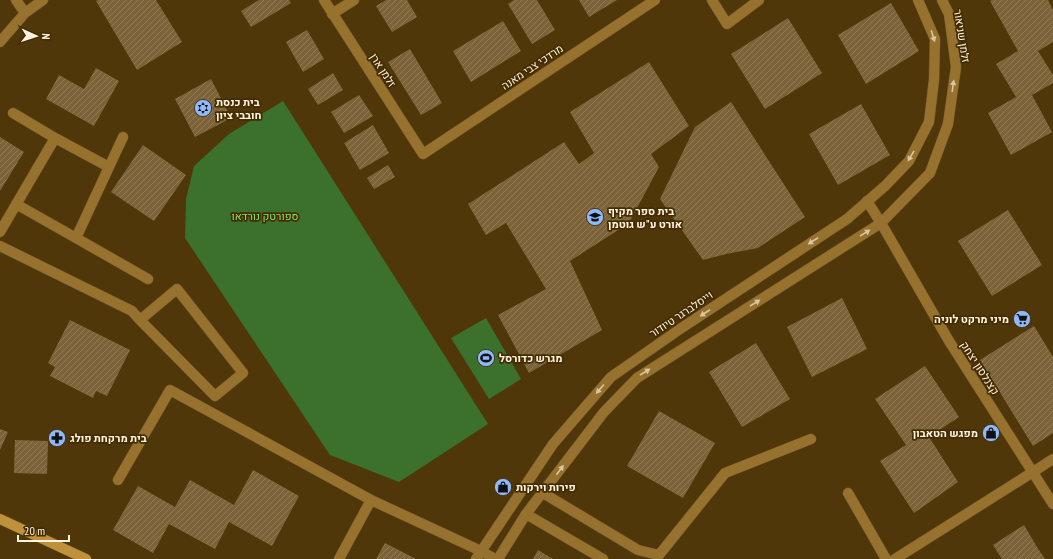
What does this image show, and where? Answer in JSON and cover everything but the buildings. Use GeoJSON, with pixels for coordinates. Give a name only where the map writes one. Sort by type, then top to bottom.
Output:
{"type":"FeatureCollection","features":[{"type":"Feature","properties":{"kind":"main road"},"geometry":{"type":"LineString","coordinates":[[0,519],[86,559]]}},
{"type":"Feature","properties":{"kind":"street"},"geometry":{"type":"LineString","coordinates":[[16,0],[25,13]]}},
{"type":"Feature","properties":{"kind":"street"},"geometry":{"type":"LineString","coordinates":[[0,42],[25,13],[43,0]]}},
{"type":"Feature","properties":{"kind":"street","name":"זלמן ארן"},"geometry":{"type":"LineString","coordinates":[[324,0],[423,154]]}},
{"type":"Feature","properties":{"kind":"street"},"geometry":{"type":"LineString","coordinates":[[332,14],[354,0]]}},
{"type":"Feature","properties":{"kind":"street","name":"מרדכי צבי מאנה"},"geometry":{"type":"LineString","coordinates":[[423,154],[655,0]]}},
{"type":"Feature","properties":{"kind":"street"},"geometry":{"type":"LineString","coordinates":[[712,0],[727,24],[759,0]]}},
{"type":"Feature","properties":{"kind":"street","name":"וייסלברגר טיודור"},"geometry":{"type":"LineString","coordinates":[[479,555],[553,444],[611,377],[680,329],[847,219],[909,161],[929,122],[934,80],[935,39],[918,0]]}},
{"type":"Feature","properties":{"kind":"street","name":"זלמן שניאור"},"geometry":{"type":"LineString","coordinates":[[881,222],[930,173],[948,124],[956,67],[949,14],[942,0]]}},
{"type":"Feature","properties":{"kind":"street"},"geometry":{"type":"LineString","coordinates":[[13,113],[109,167]]}},
{"type":"Feature","properties":{"kind":"street"},"geometry":{"type":"LineString","coordinates":[[76,238],[123,137]]}},
{"type":"Feature","properties":{"kind":"street"},"geometry":{"type":"LineString","coordinates":[[0,232],[55,138]]}},
{"type":"Feature","properties":{"kind":"street","name":"קצנלסון יצחק"},"geometry":{"type":"LineString","coordinates":[[867,201],[881,222],[949,341],[1053,504]]}},
{"type":"Feature","properties":{"kind":"street"},"geometry":{"type":"LineString","coordinates":[[16,204],[148,279]]}},
{"type":"Feature","properties":{"kind":"street"},"geometry":{"type":"LineString","coordinates":[[118,480],[170,390],[371,500],[479,555],[496,559],[526,514],[604,412],[637,378],[881,222]]}},
{"type":"Feature","properties":{"kind":"street"},"geometry":{"type":"LineString","coordinates":[[0,246],[132,312],[215,396],[243,373],[177,289],[140,320]]}},
{"type":"Feature","properties":{"kind":"street"},"geometry":{"type":"LineString","coordinates":[[543,493],[638,550],[660,555],[725,473],[811,439]]}},
{"type":"Feature","properties":{"kind":"street"},"geometry":{"type":"LineString","coordinates":[[895,559],[1053,459]]}},
{"type":"Feature","properties":{"kind":"street"},"geometry":{"type":"LineString","coordinates":[[848,493],[886,559]]}},
{"type":"Feature","properties":{"kind":"street"},"geometry":{"type":"LineString","coordinates":[[339,559],[371,500]]}},
{"type":"Feature","properties":{"kind":"street"},"geometry":{"type":"LineString","coordinates":[[526,514],[603,559]]}},
{"type":"Feature","properties":{"kind":"green space","name":"ספורטק נורדאו"},"geometry":{"type":"Polygon","coordinates":[[[283,101],[488,424],[399,482],[330,455],[185,238],[186,199],[194,166],[229,134],[283,101]]]}},
{"type":"Feature","properties":{"kind":"green space","name":"מגרש כדורסל"},"geometry":{"type":"Polygon","coordinates":[[[486,318],[521,379],[489,399],[451,338],[486,318]]]}},
{"type":"Feature","properties":{"kind":"place","name":"בית כנסת חובבי ציון"},"geometry":{"type":"Point","coordinates":[203,108]}},
{"type":"Feature","properties":{"kind":"place","name":"בית ספר מקיף אורט ע\"ש גוטמן"},"geometry":{"type":"Point","coordinates":[595,217]}},
{"type":"Feature","properties":{"kind":"place","name":"מיני מרקט לוניה"},"geometry":{"type":"Point","coordinates":[1022,319]}},
{"type":"Feature","properties":{"kind":"place","name":"מגרש כדורסל"},"geometry":{"type":"Point","coordinates":[486,358]}},
{"type":"Feature","properties":{"kind":"place","name":"מפגש הטאבון"},"geometry":{"type":"Point","coordinates":[991,433]}},
{"type":"Feature","properties":{"kind":"place","name":"בית מרקחת פולג"},"geometry":{"type":"Point","coordinates":[57,438]}},
{"type":"Feature","properties":{"kind":"place","name":"פירות וירקות"},"geometry":{"type":"Point","coordinates":[503,487]}}]}
